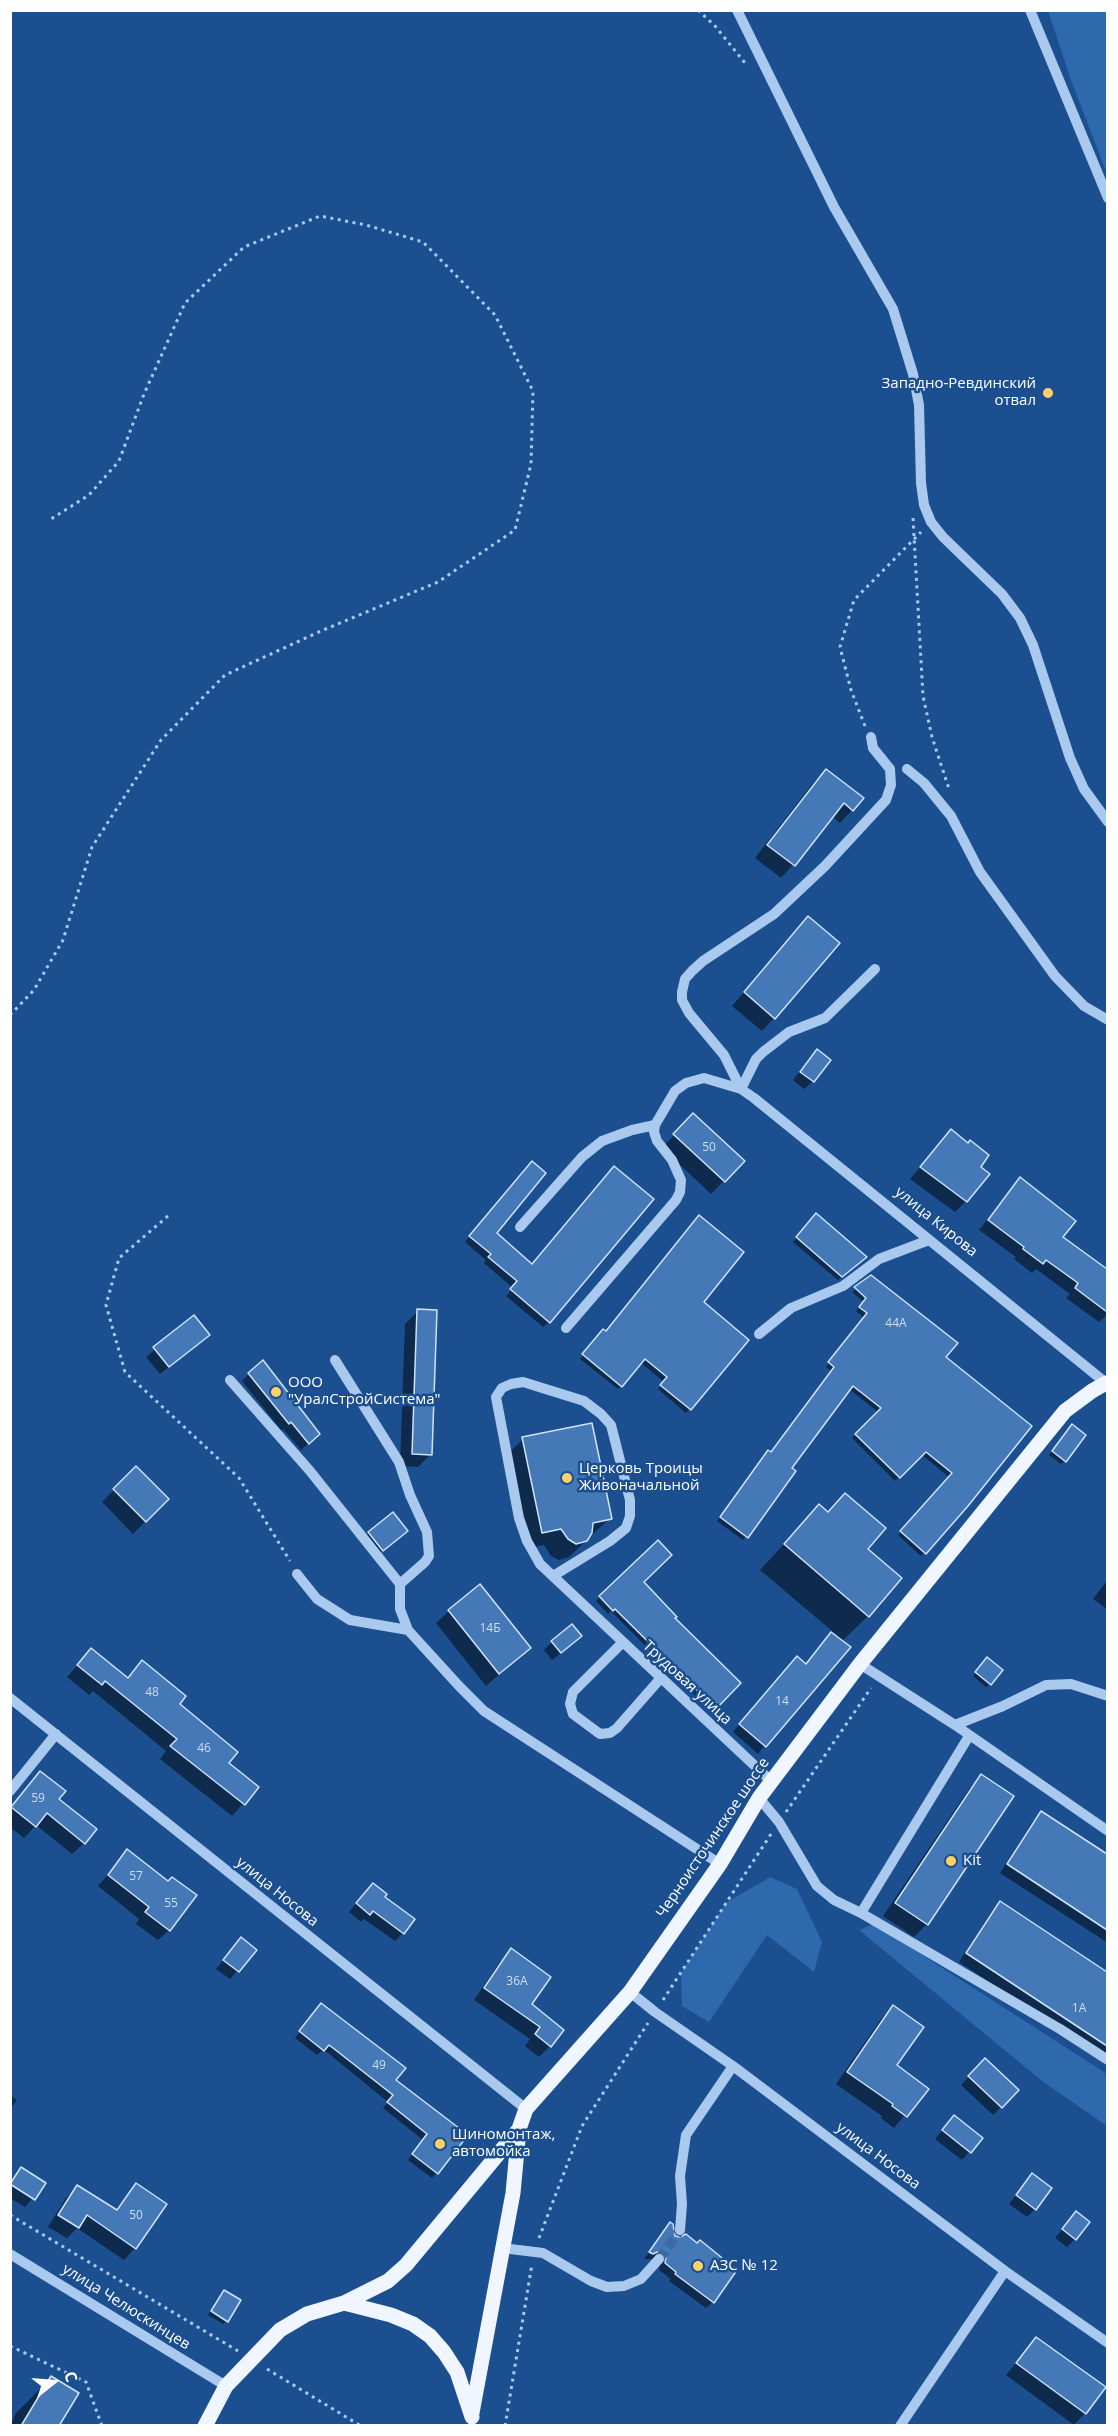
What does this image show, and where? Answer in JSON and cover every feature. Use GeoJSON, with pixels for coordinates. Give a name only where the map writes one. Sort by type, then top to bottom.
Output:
{"type":"FeatureCollection","features":[{"type":"Feature","properties":{"kind":"main road","name":"Черноисточинское шоссе"},"geometry":{"type":"LineString","coordinates":[[205,2426],[226,2386],[280,2330],[306,2314],[344,2303],[388,2281],[406,2265],[519,2129],[526,2109],[630,1992],[720,1864],[759,1797],[860,1664],[1065,1411],[1107,1383]]}},
{"type":"Feature","properties":{"kind":"main road"},"geometry":{"type":"LineString","coordinates":[[471,2421],[513,2193],[519,2129]]}},
{"type":"Feature","properties":{"kind":"main road"},"geometry":{"type":"LineString","coordinates":[[344,2303],[391,2315],[413,2324],[430,2336],[457,2372],[471,2421]]}},
{"type":"Feature","properties":{"kind":"street"},"geometry":{"type":"LineString","coordinates":[[737,10],[834,207],[893,309],[913,374],[919,405],[921,483],[924,505],[931,522],[943,537],[981,571],[1020,618],[1033,645],[1070,758],[1084,789],[1107,822]]}},
{"type":"Feature","properties":{"kind":"street"},"geometry":{"type":"LineString","coordinates":[[1030,10],[1107,198]]}},
{"type":"Feature","properties":{"kind":"street"},"geometry":{"type":"LineString","coordinates":[[741,1089],[724,1055],[689,1013],[682,1000],[685,979],[703,961],[774,914],[825,866],[886,800],[891,785],[890,770],[873,748],[872,737]]}},
{"type":"Feature","properties":{"kind":"street"},"geometry":{"type":"LineString","coordinates":[[907,769],[924,783],[951,816],[980,872],[1069,993],[1107,1020]]}},
{"type":"Feature","properties":{"kind":"street"},"geometry":{"type":"LineString","coordinates":[[741,1089],[756,1059],[789,1032],[825,1018],[874,969]]}},
{"type":"Feature","properties":{"kind":"street"},"geometry":{"type":"LineString","coordinates":[[566,1328],[676,1200],[681,1180],[678,1170],[657,1141],[654,1132],[675,1091],[686,1083],[704,1078],[741,1089]]}},
{"type":"Feature","properties":{"kind":"street","name":"улица Кирова"},"geometry":{"type":"LineString","coordinates":[[741,1089],[1107,1383]]}},
{"type":"Feature","properties":{"kind":"street"},"geometry":{"type":"LineString","coordinates":[[520,1227],[582,1157],[603,1141],[632,1130],[656,1125]]}},
{"type":"Feature","properties":{"kind":"street"},"geometry":{"type":"LineString","coordinates":[[759,1335],[792,1308],[843,1286],[879,1259],[929,1240]]}},
{"type":"Feature","properties":{"kind":"street"},"geometry":{"type":"LineString","coordinates":[[335,1360],[399,1462],[410,1496],[427,1532],[429,1556],[399,1584]]}},
{"type":"Feature","properties":{"kind":"street"},"geometry":{"type":"LineString","coordinates":[[230,1380],[310,1471],[399,1584],[400,1609],[408,1630],[484,1711],[720,1864]]}},
{"type":"Feature","properties":{"kind":"street","name":"Трудовая улица"},"geometry":{"type":"LineString","coordinates":[[554,1576],[610,1541],[626,1528],[630,1516],[630,1500],[611,1425],[601,1414],[584,1401],[523,1382],[511,1384],[502,1388],[496,1397],[519,1518],[527,1541],[540,1564],[771,1781]]}},
{"type":"Feature","properties":{"kind":"street"},"geometry":{"type":"LineString","coordinates":[[297,1574],[317,1599],[350,1620],[408,1630]]}},
{"type":"Feature","properties":{"kind":"street"},"geometry":{"type":"LineString","coordinates":[[622,1643],[573,1692],[570,1704],[573,1713],[600,1734],[610,1732],[660,1678]]}},
{"type":"Feature","properties":{"kind":"street"},"geometry":{"type":"LineString","coordinates":[[860,1664],[955,1725],[1107,1831]]}},
{"type":"Feature","properties":{"kind":"street"},"geometry":{"type":"LineString","coordinates":[[955,1725],[1003,1706],[1046,1685],[1071,1684],[1107,1696]]}},
{"type":"Feature","properties":{"kind":"street","name":"улица Носова"},"geometry":{"type":"LineString","coordinates":[[10,1698],[526,2109]]}},
{"type":"Feature","properties":{"kind":"street"},"geometry":{"type":"LineString","coordinates":[[10,1791],[56,1734]]}},
{"type":"Feature","properties":{"kind":"street"},"geometry":{"type":"LineString","coordinates":[[861,1912],[969,1736]]}},
{"type":"Feature","properties":{"kind":"street"},"geometry":{"type":"LineString","coordinates":[[759,1797],[779,1822],[817,1886],[834,1900],[861,1912],[1060,2029],[1107,2060]]}},
{"type":"Feature","properties":{"kind":"street","name":"улица Носова"},"geometry":{"type":"LineString","coordinates":[[630,1992],[733,2066],[1005,2271],[1107,2343]]}},
{"type":"Feature","properties":{"kind":"street"},"geometry":{"type":"LineString","coordinates":[[681,2230],[680,2176],[686,2135],[733,2066]]}},
{"type":"Feature","properties":{"kind":"street"},"geometry":{"type":"LineString","coordinates":[[502,2248],[543,2253],[591,2281],[607,2287],[624,2286],[641,2279],[659,2259]]}},
{"type":"Feature","properties":{"kind":"street","name":"улица Челюскинцев"},"geometry":{"type":"LineString","coordinates":[[10,2254],[226,2386]]}},
{"type":"Feature","properties":{"kind":"street"},"geometry":{"type":"LineString","coordinates":[[900,2426],[1005,2271]]}},
{"type":"Feature","properties":{"kind":"path"},"geometry":{"type":"LineString","coordinates":[[698,10],[715,26],[747,65]]}},
{"type":"Feature","properties":{"kind":"path"},"geometry":{"type":"LineString","coordinates":[[10,1015],[34,990],[63,940],[92,848],[161,740],[225,675],[321,631],[438,582],[515,530],[531,464],[533,391],[495,315],[423,242],[366,225],[320,216],[244,247],[185,303],[144,394],[119,461],[89,495],[51,519]]}},
{"type":"Feature","properties":{"kind":"path"},"geometry":{"type":"LineString","coordinates":[[913,507],[922,696],[932,737],[952,797]]}},
{"type":"Feature","properties":{"kind":"path"},"geometry":{"type":"LineString","coordinates":[[872,737],[861,720],[840,647],[854,600],[931,522]]}},
{"type":"Feature","properties":{"kind":"path"},"geometry":{"type":"LineString","coordinates":[[168,1216],[119,1258],[106,1305],[125,1372],[239,1478],[297,1574]]}},
{"type":"Feature","properties":{"kind":"path"},"geometry":{"type":"LineString","coordinates":[[506,2426],[534,2252],[582,2126],[779,1822],[879,1676]]}},
{"type":"Feature","properties":{"kind":"path"},"geometry":{"type":"LineString","coordinates":[[10,2215],[345,2414],[361,2426]]}},
{"type":"Feature","properties":{"kind":"path"},"geometry":{"type":"LineString","coordinates":[[10,2346],[86,2382],[102,2426]]}},
{"type":"Feature","properties":{"kind":"shaded area"},"geometry":{"type":"Polygon","coordinates":[[[1048,11],[1107,11],[1107,174],[1071,80],[1048,11]]]}},
{"type":"Feature","properties":{"kind":"shaded area"},"geometry":{"type":"Polygon","coordinates":[[[770,1877],[797,1889],[822,1942],[814,1972],[767,1935],[709,2022],[682,2006],[681,1973],[726,1903],[770,1877]]]}},
{"type":"Feature","properties":{"kind":"shaded area"},"geometry":{"type":"Polygon","coordinates":[[[874,1924],[1107,2074],[1107,2126],[1042,2081],[859,1930],[874,1924]]]}},
{"type":"Feature","properties":{"kind":"building"},"geometry":{"type":"Polygon","coordinates":[[[826,769],[864,798],[853,811],[844,803],[795,866],[767,845],[826,769]]]}},
{"type":"Feature","properties":{"kind":"building"},"geometry":{"type":"Polygon","coordinates":[[[808,916],[840,943],[775,1019],[744,992],[808,916]]]}},
{"type":"Feature","properties":{"kind":"building"},"geometry":{"type":"Polygon","coordinates":[[[817,1049],[831,1060],[814,1082],[800,1072],[817,1049]]]}},
{"type":"Feature","properties":{"kind":"building"},"geometry":{"type":"Polygon","coordinates":[[[693,1113],[745,1161],[725,1182],[673,1134],[693,1113]]]}},
{"type":"Feature","properties":{"kind":"building"},"geometry":{"type":"Polygon","coordinates":[[[951,1129],[968,1143],[970,1140],[989,1155],[981,1167],[990,1174],[967,1202],[920,1167],[951,1129]]]}},
{"type":"Feature","properties":{"kind":"building"},"geometry":{"type":"Polygon","coordinates":[[[532,1161],[546,1173],[497,1233],[532,1264],[614,1166],[654,1199],[550,1323],[510,1289],[517,1281],[488,1257],[491,1254],[469,1236],[532,1161]]]}},
{"type":"Feature","properties":{"kind":"building"},"geometry":{"type":"Polygon","coordinates":[[[1020,1177],[1076,1221],[1063,1237],[1107,1269],[1107,1312],[1075,1288],[1078,1283],[1046,1260],[1043,1264],[988,1220],[1020,1177]]]}},
{"type":"Feature","properties":{"kind":"building"},"geometry":{"type":"Polygon","coordinates":[[[816,1213],[867,1257],[842,1277],[796,1237],[816,1213]]]}},
{"type":"Feature","properties":{"kind":"building"},"geometry":{"type":"Polygon","coordinates":[[[699,1215],[744,1252],[704,1302],[749,1340],[691,1410],[660,1385],[667,1377],[645,1359],[622,1387],[582,1354],[603,1329],[606,1331],[699,1215]]]}},
{"type":"Feature","properties":{"kind":"building"},"geometry":{"type":"Polygon","coordinates":[[[871,1275],[958,1343],[946,1357],[1032,1426],[926,1554],[900,1531],[952,1473],[926,1452],[900,1478],[855,1434],[881,1408],[853,1386],[792,1468],[796,1471],[748,1538],[720,1517],[768,1450],[771,1452],[834,1367],[828,1362],[867,1313],[859,1307],[866,1298],[854,1287],[871,1275]]]}},
{"type":"Feature","properties":{"kind":"building"},"geometry":{"type":"Polygon","coordinates":[[[417,1309],[437,1310],[432,1455],[412,1454],[417,1309]]]}},
{"type":"Feature","properties":{"kind":"building"},"geometry":{"type":"Polygon","coordinates":[[[194,1315],[210,1335],[169,1367],[153,1347],[194,1315]]]}},
{"type":"Feature","properties":{"kind":"building","name":"ООО \"УралСтройСистема\""},"geometry":{"type":"Polygon","coordinates":[[[263,1360],[320,1434],[309,1444],[291,1422],[289,1424],[248,1373],[263,1360]]]}},
{"type":"Feature","properties":{"kind":"building","name":"Церковь Троицы Живоначальной"},"geometry":{"type":"Polygon","coordinates":[[[592,1423],[612,1519],[593,1523],[592,1533],[587,1541],[576,1544],[568,1539],[561,1529],[542,1533],[522,1437],[592,1423]]]}},
{"type":"Feature","properties":{"kind":"building"},"geometry":{"type":"Polygon","coordinates":[[[1072,1424],[1086,1435],[1066,1462],[1052,1451],[1072,1424]]]}},
{"type":"Feature","properties":{"kind":"building"},"geometry":{"type":"Polygon","coordinates":[[[136,1466],[169,1499],[146,1522],[113,1489],[136,1466]]]}},
{"type":"Feature","properties":{"kind":"building"},"geometry":{"type":"Polygon","coordinates":[[[845,1493],[886,1528],[868,1549],[902,1578],[869,1617],[784,1544],[819,1504],[828,1512],[845,1493]]]}},
{"type":"Feature","properties":{"kind":"building"},"geometry":{"type":"Polygon","coordinates":[[[393,1512],[408,1531],[383,1551],[368,1532],[393,1512]]]}},
{"type":"Feature","properties":{"kind":"building"},"geometry":{"type":"Polygon","coordinates":[[[658,1540],[672,1555],[644,1582],[677,1617],[675,1618],[741,1683],[716,1709],[599,1596],[658,1540]]]}},
{"type":"Feature","properties":{"kind":"building"},"geometry":{"type":"Polygon","coordinates":[[[480,1584],[531,1648],[499,1674],[448,1610],[480,1584]]]}},
{"type":"Feature","properties":{"kind":"building"},"geometry":{"type":"Polygon","coordinates":[[[572,1624],[582,1636],[561,1653],[551,1641],[572,1624]]]}},
{"type":"Feature","properties":{"kind":"building"},"geometry":{"type":"Polygon","coordinates":[[[831,1632],[851,1647],[766,1747],[739,1724],[797,1656],[806,1664],[831,1632]]]}},
{"type":"Feature","properties":{"kind":"building"},"geometry":{"type":"Polygon","coordinates":[[[91,1648],[128,1678],[142,1660],[186,1696],[180,1704],[238,1752],[229,1763],[259,1787],[245,1805],[170,1746],[177,1739],[105,1681],[102,1685],[77,1665],[91,1648]]]}},
{"type":"Feature","properties":{"kind":"building"},"geometry":{"type":"Polygon","coordinates":[[[987,1657],[1003,1670],[991,1685],[975,1672],[987,1657]]]}},
{"type":"Feature","properties":{"kind":"building"},"geometry":{"type":"Polygon","coordinates":[[[40,1771],[66,1791],[59,1799],[97,1829],[85,1844],[47,1813],[36,1827],[11,1807],[40,1771]]]}},
{"type":"Feature","properties":{"kind":"building"},"geometry":{"type":"Polygon","coordinates":[[[981,1774],[1014,1796],[928,1925],[895,1903],[981,1774]]]}},
{"type":"Feature","properties":{"kind":"building"},"geometry":{"type":"Polygon","coordinates":[[[1041,1811],[1107,1854],[1107,1930],[1007,1864],[1041,1811]]]}},
{"type":"Feature","properties":{"kind":"building"},"geometry":{"type":"Polygon","coordinates":[[[127,1849],[168,1881],[172,1877],[197,1895],[170,1931],[145,1912],[149,1907],[108,1875],[127,1849]]]}},
{"type":"Feature","properties":{"kind":"building"},"geometry":{"type":"Polygon","coordinates":[[[373,1883],[387,1894],[385,1897],[415,1919],[404,1934],[373,1911],[370,1915],[356,1903],[373,1883]]]}},
{"type":"Feature","properties":{"kind":"building"},"geometry":{"type":"Polygon","coordinates":[[[1000,1901],[1107,1972],[1107,2046],[966,1953],[1000,1901]]]}},
{"type":"Feature","properties":{"kind":"building"},"geometry":{"type":"Polygon","coordinates":[[[241,1937],[257,1950],[239,1972],[223,1960],[241,1937]]]}},
{"type":"Feature","properties":{"kind":"building"},"geometry":{"type":"Polygon","coordinates":[[[511,1948],[551,1977],[532,2004],[564,2030],[551,2047],[535,2034],[540,2027],[484,1988],[511,1948]]]}},
{"type":"Feature","properties":{"kind":"building"},"geometry":{"type":"Polygon","coordinates":[[[321,2003],[406,2068],[396,2080],[468,2135],[438,2174],[412,2154],[427,2134],[387,2102],[393,2095],[329,2045],[324,2051],[299,2031],[321,2003]]]}},
{"type":"Feature","properties":{"kind":"building"},"geometry":{"type":"Polygon","coordinates":[[[893,2005],[924,2027],[897,2065],[929,2089],[907,2117],[892,2106],[893,2104],[847,2072],[893,2005]]]}},
{"type":"Feature","properties":{"kind":"building"},"geometry":{"type":"Polygon","coordinates":[[[985,2058],[1019,2090],[1002,2108],[968,2076],[985,2058]]]}},
{"type":"Feature","properties":{"kind":"building"},"geometry":{"type":"Polygon","coordinates":[[[954,2115],[983,2138],[971,2153],[942,2130],[954,2115]]]}},
{"type":"Feature","properties":{"kind":"building"},"geometry":{"type":"Polygon","coordinates":[[[21,2167],[46,2183],[35,2200],[10,2184],[21,2167]]]}},
{"type":"Feature","properties":{"kind":"building"},"geometry":{"type":"Polygon","coordinates":[[[1032,2173],[1052,2188],[1036,2210],[1016,2195],[1032,2173]]]}},
{"type":"Feature","properties":{"kind":"building"},"geometry":{"type":"Polygon","coordinates":[[[136,2183],[167,2204],[136,2249],[87,2215],[79,2228],[58,2215],[77,2185],[117,2210],[136,2183]]]}},
{"type":"Feature","properties":{"kind":"building"},"geometry":{"type":"Polygon","coordinates":[[[1076,2211],[1090,2222],[1076,2240],[1062,2229],[1076,2211]]]}},
{"type":"Feature","properties":{"kind":"building"},"geometry":{"type":"Polygon","coordinates":[[[670,2222],[673,2224],[675,2236],[680,2237],[686,2234],[697,2243],[700,2240],[737,2270],[714,2303],[675,2274],[676,2272],[665,2263],[664,2253],[649,2252],[670,2222]]]}},
{"type":"Feature","properties":{"kind":"building"},"geometry":{"type":"Polygon","coordinates":[[[224,2290],[241,2300],[228,2322],[211,2311],[224,2290]]]}},
{"type":"Feature","properties":{"kind":"building"},"geometry":{"type":"Polygon","coordinates":[[[1036,2337],[1106,2387],[1086,2414],[1016,2363],[1036,2337]]]}},
{"type":"Feature","properties":{"kind":"building"},"geometry":{"type":"Polygon","coordinates":[[[51,2376],[79,2393],[59,2426],[21,2426],[51,2376]]]}},
{"type":"Feature","properties":{"kind":"tunnel"},"geometry":{"type":"LineString","coordinates":[[659,2259],[680,2230]]}},
{"type":"Feature","properties":{"kind":"place","name":"Западно-Ревдинский отвал"},"geometry":{"type":"Point","coordinates":[1048,393]}},
{"type":"Feature","properties":{"kind":"place","name":"ООО \"УралСтройСистема\""},"geometry":{"type":"Point","coordinates":[276,1392]}},
{"type":"Feature","properties":{"kind":"place","name":"Церковь Троицы Живоначальной"},"geometry":{"type":"Point","coordinates":[567,1478]}},
{"type":"Feature","properties":{"kind":"place","name":"Kit"},"geometry":{"type":"Point","coordinates":[951,1861]}},
{"type":"Feature","properties":{"kind":"place","name":"Шиномонтаж, автомойка"},"geometry":{"type":"Point","coordinates":[440,2144]}},
{"type":"Feature","properties":{"kind":"place","name":"АЗС № 12"},"geometry":{"type":"Point","coordinates":[698,2266]}}]}
